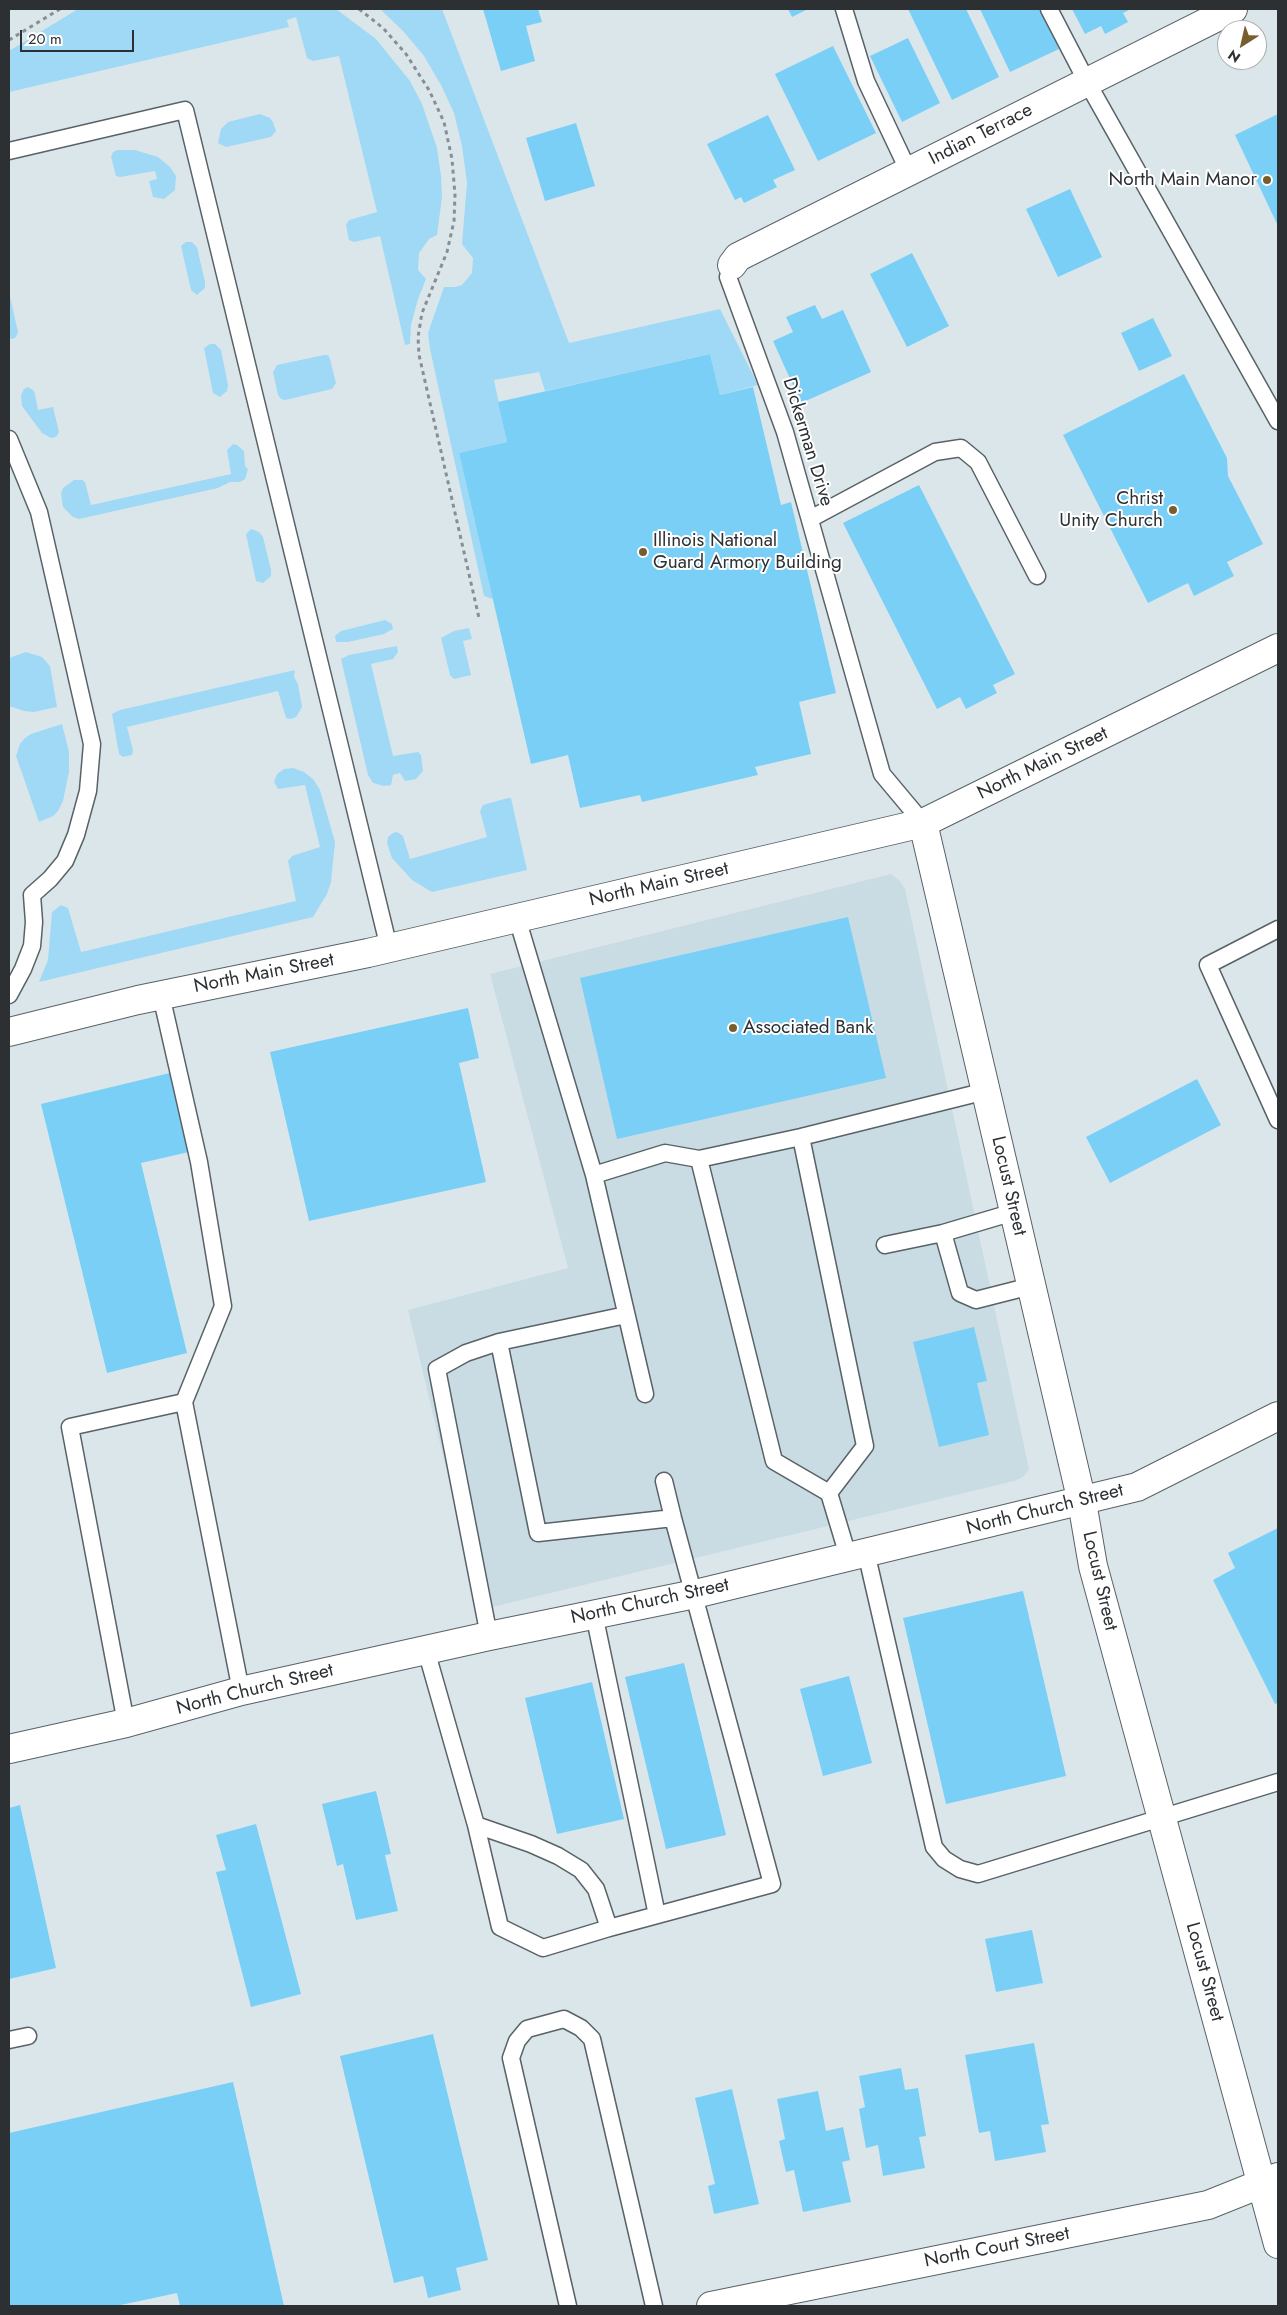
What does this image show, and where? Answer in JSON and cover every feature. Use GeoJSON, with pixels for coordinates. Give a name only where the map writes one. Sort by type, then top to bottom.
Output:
{"type":"FeatureCollection","features":[{"type":"Feature","properties":{"kind":"main road","name":"Indian Terrace"},"geometry":{"type":"LineString","coordinates":[[732,265],[738,258],[1233,9]]}},
{"type":"Feature","properties":{"kind":"main road","name":"North Main Street"},"geometry":{"type":"LineString","coordinates":[[9,1032],[161,995],[389,948],[923,823],[1278,648]]}},
{"type":"Feature","properties":{"kind":"main road","name":"Locust Street"},"geometry":{"type":"LineString","coordinates":[[923,823],[1082,1502],[1093,1566],[1245,2118],[1269,2181],[1278,2244]]}},
{"type":"Feature","properties":{"kind":"main road","name":"North Church Street"},"geometry":{"type":"LineString","coordinates":[[9,1749],[126,1723],[241,1691],[489,1636],[695,1594],[1082,1502],[1137,1487],[1278,1416]]}},
{"type":"Feature","properties":{"kind":"main road","name":"North Court Street"},"geometry":{"type":"LineString","coordinates":[[712,2306],[1208,2206],[1269,2181]]}},
{"type":"Feature","properties":{"kind":"lane"},"geometry":{"type":"LineString","coordinates":[[844,9],[866,81],[909,172]]}},
{"type":"Feature","properties":{"kind":"lane"},"geometry":{"type":"LineString","coordinates":[[1049,9],[1087,82],[1278,421]]}},
{"type":"Feature","properties":{"kind":"lane"},"geometry":{"type":"LineString","coordinates":[[9,152],[185,110],[389,948]]}},
{"type":"Feature","properties":{"kind":"lane","name":"Dickerman Drive"},"geometry":{"type":"LineString","coordinates":[[732,265],[728,278],[785,432],[882,774],[923,823]]}},
{"type":"Feature","properties":{"kind":"lane"},"geometry":{"type":"LineString","coordinates":[[9,439],[39,512],[92,744],[88,791],[76,835],[65,861],[32,896],[34,922],[32,946],[23,969],[9,995]]}},
{"type":"Feature","properties":{"kind":"lane"},"geometry":{"type":"LineString","coordinates":[[810,519],[935,452],[961,448],[978,462],[1037,576]]}},
{"type":"Feature","properties":{"kind":"lane"},"geometry":{"type":"LineString","coordinates":[[518,918],[594,1175],[646,1394]]}},
{"type":"Feature","properties":{"kind":"lane"},"geometry":{"type":"LineString","coordinates":[[1278,929],[1208,965],[1278,1120]]}},
{"type":"Feature","properties":{"kind":"lane"},"geometry":{"type":"LineString","coordinates":[[161,995],[200,1162],[223,1306],[184,1402],[241,1691]]}},
{"type":"Feature","properties":{"kind":"lane"},"geometry":{"type":"LineString","coordinates":[[594,1175],[665,1153],[699,1159],[801,1137],[986,1091]]}},
{"type":"Feature","properties":{"kind":"lane"},"geometry":{"type":"LineString","coordinates":[[801,1137],[865,1446],[828,1493]]}},
{"type":"Feature","properties":{"kind":"lane"},"geometry":{"type":"LineString","coordinates":[[699,1159],[774,1461],[828,1493],[857,1554],[934,1847],[944,1859],[960,1869],[978,1874],[1278,1782]]}},
{"type":"Feature","properties":{"kind":"lane"},"geometry":{"type":"LineString","coordinates":[[885,1245],[943,1233],[1014,1212]]}},
{"type":"Feature","properties":{"kind":"lane"},"geometry":{"type":"LineString","coordinates":[[943,1233],[960,1293],[976,1300],[1031,1286]]}},
{"type":"Feature","properties":{"kind":"lane"},"geometry":{"type":"LineString","coordinates":[[489,1636],[437,1369],[466,1353],[499,1342],[626,1315]]}},
{"type":"Feature","properties":{"kind":"lane"},"geometry":{"type":"LineString","coordinates":[[499,1342],[538,1533],[673,1518]]}},
{"type":"Feature","properties":{"kind":"lane"},"geometry":{"type":"LineString","coordinates":[[126,1723],[70,1427],[184,1402]]}},
{"type":"Feature","properties":{"kind":"lane"},"geometry":{"type":"LineString","coordinates":[[426,1650],[476,1825],[500,1927],[543,1948],[772,1884],[664,1481]]}},
{"type":"Feature","properties":{"kind":"lane"},"geometry":{"type":"LineString","coordinates":[[594,1614],[657,1915]]}},
{"type":"Feature","properties":{"kind":"lane"},"geometry":{"type":"LineString","coordinates":[[476,1825],[531,1844],[558,1856],[581,1870],[596,1889],[609,1928]]}},
{"type":"Feature","properties":{"kind":"lane"},"geometry":{"type":"LineString","coordinates":[[568,2306],[511,2058],[517,2041],[527,2028],[564,2020],[580,2028],[592,2039],[654,2306]]}},
{"type":"Feature","properties":{"kind":"lane"},"geometry":{"type":"LineString","coordinates":[[9,2040],[28,2036]]}},
{"type":"Feature","properties":{"kind":"path"},"geometry":{"type":"LineString","coordinates":[[9,40],[60,9]]}},
{"type":"Feature","properties":{"kind":"path"},"geometry":{"type":"LineString","coordinates":[[359,9],[383,28],[406,54],[429,90],[444,122],[452,159],[455,195],[454,220],[447,252],[422,313],[418,337],[419,355],[478,618]]}},
{"type":"Feature","properties":{"kind":"shaded area"},"geometry":{"type":"Polygon","coordinates":[[[78,9],[336,9],[376,39],[410,81],[422,104],[437,148],[441,176],[442,197],[437,235],[429,239],[419,253],[418,270],[426,279],[411,325],[410,344],[405,345],[380,236],[354,242],[349,240],[346,225],[349,220],[377,212],[339,56],[313,61],[307,58],[296,17],[287,20],[289,27],[9,92],[9,51],[78,9]]]}},
{"type":"Feature","properties":{"kind":"shaded area"},"geometry":{"type":"Polygon","coordinates":[[[380,9],[442,9],[569,343],[720,309],[758,385],[720,395],[710,354],[545,391],[539,372],[494,380],[507,442],[459,453],[493,599],[484,596],[428,333],[444,287],[462,285],[472,273],[473,258],[462,244],[467,183],[462,146],[454,113],[441,85],[424,56],[403,31],[380,9]]]}},
{"type":"Feature","properties":{"kind":"shaded area"},"geometry":{"type":"Polygon","coordinates":[[[260,114],[270,118],[273,122],[276,131],[271,137],[226,147],[218,143],[221,129],[228,122],[260,114]]]}},
{"type":"Feature","properties":{"kind":"shaded area"},"geometry":{"type":"Polygon","coordinates":[[[117,150],[135,150],[158,157],[170,167],[176,176],[175,190],[164,199],[153,197],[149,181],[157,179],[155,171],[120,177],[116,176],[111,157],[113,152],[117,150]]]}},
{"type":"Feature","properties":{"kind":"shaded area"},"geometry":{"type":"Polygon","coordinates":[[[186,242],[192,242],[197,247],[205,282],[205,288],[197,295],[191,290],[181,246],[186,242]]]}},
{"type":"Feature","properties":{"kind":"shaded area"},"geometry":{"type":"Polygon","coordinates":[[[9,292],[18,332],[13,339],[9,338],[9,292]]]}},
{"type":"Feature","properties":{"kind":"shaded area"},"geometry":{"type":"Polygon","coordinates":[[[210,344],[215,344],[221,350],[228,385],[227,391],[220,397],[213,393],[204,348],[210,344]]]}},
{"type":"Feature","properties":{"kind":"shaded area"},"geometry":{"type":"Polygon","coordinates":[[[328,355],[330,359],[336,383],[332,389],[285,400],[281,399],[278,395],[273,372],[277,365],[328,355]]]}},
{"type":"Feature","properties":{"kind":"shaded area"},"geometry":{"type":"Polygon","coordinates":[[[28,387],[35,394],[38,410],[53,407],[59,432],[56,437],[51,438],[42,433],[22,406],[21,395],[24,389],[28,387]]]}},
{"type":"Feature","properties":{"kind":"shaded area"},"geometry":{"type":"Polygon","coordinates":[[[233,444],[244,451],[245,466],[248,469],[245,479],[240,482],[230,482],[218,488],[79,519],[73,517],[63,507],[61,494],[63,488],[74,480],[85,482],[91,505],[231,474],[227,450],[233,444]]]}},
{"type":"Feature","properties":{"kind":"shaded area"},"geometry":{"type":"Polygon","coordinates":[[[251,529],[259,532],[263,537],[271,570],[271,576],[263,583],[256,581],[246,534],[251,529]]]}},
{"type":"Feature","properties":{"kind":"shaded area"},"geometry":{"type":"Polygon","coordinates":[[[385,620],[392,624],[393,629],[384,634],[348,642],[336,642],[335,636],[341,631],[385,620]]]}},
{"type":"Feature","properties":{"kind":"shaded area"},"geometry":{"type":"Polygon","coordinates":[[[469,628],[472,639],[463,641],[471,675],[454,679],[450,675],[441,638],[454,631],[469,628]]]}},
{"type":"Feature","properties":{"kind":"shaded area"},"geometry":{"type":"Polygon","coordinates":[[[397,646],[398,652],[393,659],[371,664],[393,756],[418,752],[421,755],[423,771],[416,779],[405,781],[400,773],[393,775],[391,785],[384,786],[373,783],[368,775],[341,659],[349,655],[397,646]]]}},
{"type":"Feature","properties":{"kind":"shaded area"},"geometry":{"type":"Polygon","coordinates":[[[26,652],[42,657],[50,666],[57,707],[34,712],[9,706],[9,658],[26,652]]]}},
{"type":"Feature","properties":{"kind":"shaded area"},"geometry":{"type":"Polygon","coordinates":[[[295,670],[294,677],[298,684],[302,707],[296,717],[286,718],[278,691],[127,727],[133,750],[132,755],[123,757],[119,754],[112,714],[120,710],[295,670]]]}},
{"type":"Feature","properties":{"kind":"shaded area"},"geometry":{"type":"Polygon","coordinates":[[[62,724],[69,752],[69,772],[63,801],[53,816],[39,822],[16,756],[20,744],[25,738],[31,734],[62,724]]]}},
{"type":"Feature","properties":{"kind":"shaded area"},"geometry":{"type":"Polygon","coordinates":[[[293,768],[304,772],[313,779],[320,790],[335,842],[331,882],[327,894],[313,917],[39,982],[48,960],[52,912],[61,905],[68,908],[81,952],[296,901],[288,861],[292,856],[320,847],[305,785],[278,789],[274,782],[277,774],[284,769],[293,768]]]}},
{"type":"Feature","properties":{"kind":"shaded area"},"geometry":{"type":"Polygon","coordinates":[[[511,798],[527,870],[432,892],[412,880],[392,858],[387,843],[388,837],[397,832],[403,836],[410,859],[487,837],[480,811],[483,805],[511,798]]]}},
{"type":"Feature","properties":{"kind":"shaded area"},"geometry":{"type":"Polygon","coordinates":[[[891,874],[900,881],[905,889],[1029,1469],[1023,1477],[1014,1481],[480,1610],[408,1310],[568,1268],[490,974],[891,874]]]}},
{"type":"Feature","properties":{"kind":"building"},"geometry":{"type":"Polygon","coordinates":[[[483,9],[538,9],[542,22],[526,26],[535,61],[501,71],[483,9]]]}},
{"type":"Feature","properties":{"kind":"building"},"geometry":{"type":"Polygon","coordinates":[[[788,9],[808,9],[792,17],[788,9]]]}},
{"type":"Feature","properties":{"kind":"building"},"geometry":{"type":"Polygon","coordinates":[[[908,9],[966,9],[999,77],[952,100],[908,9]]]}},
{"type":"Feature","properties":{"kind":"building"},"geometry":{"type":"Polygon","coordinates":[[[980,9],[1040,9],[1059,49],[1010,72],[980,9]]]}},
{"type":"Feature","properties":{"kind":"building"},"geometry":{"type":"Polygon","coordinates":[[[1072,9],[1131,9],[1123,13],[1128,22],[1105,34],[1101,26],[1085,34],[1072,9]]]}},
{"type":"Feature","properties":{"kind":"building"},"geometry":{"type":"Polygon","coordinates":[[[908,38],[940,103],[902,122],[870,56],[908,38]]]}},
{"type":"Feature","properties":{"kind":"building"},"geometry":{"type":"Polygon","coordinates":[[[833,46],[876,133],[818,161],[775,74],[833,46]]]}},
{"type":"Feature","properties":{"kind":"building","name":"North Main Manor"},"geometry":{"type":"Polygon","coordinates":[[[1278,114],[1278,226],[1235,135],[1278,114]]]}},
{"type":"Feature","properties":{"kind":"building"},"geometry":{"type":"Polygon","coordinates":[[[768,115],[795,170],[773,180],[777,187],[744,203],[741,197],[735,200],[707,144],[768,115]]]}},
{"type":"Feature","properties":{"kind":"building"},"geometry":{"type":"Polygon","coordinates":[[[576,123],[595,186],[545,201],[526,138],[576,123]]]}},
{"type":"Feature","properties":{"kind":"building"},"geometry":{"type":"Polygon","coordinates":[[[1070,189],[1102,257],[1058,277],[1026,209],[1070,189]]]}},
{"type":"Feature","properties":{"kind":"building"},"geometry":{"type":"Polygon","coordinates":[[[912,253],[949,326],[907,347],[870,274],[912,253]]]}},
{"type":"Feature","properties":{"kind":"building"},"geometry":{"type":"Polygon","coordinates":[[[815,305],[822,319],[843,310],[871,372],[801,403],[773,341],[793,332],[786,317],[815,305]]]}},
{"type":"Feature","properties":{"kind":"building"},"geometry":{"type":"Polygon","coordinates":[[[1153,318],[1172,356],[1139,371],[1121,333],[1153,318]]]}},
{"type":"Feature","properties":{"kind":"building","name":"Illinois National Guard Armory Building"},"geometry":{"type":"Polygon","coordinates":[[[710,354],[720,395],[753,387],[781,505],[791,502],[836,693],[799,702],[811,754],[755,767],[758,775],[642,802],[640,795],[580,808],[568,755],[531,764],[459,453],[507,442],[498,402],[710,354]]]}},
{"type":"Feature","properties":{"kind":"building","name":"Christ Unity Church"},"geometry":{"type":"Polygon","coordinates":[[[1184,374],[1227,458],[1228,476],[1263,544],[1227,562],[1234,576],[1194,596],[1188,583],[1148,603],[1063,435],[1184,374]]]}},
{"type":"Feature","properties":{"kind":"building"},"geometry":{"type":"Polygon","coordinates":[[[919,485],[1015,674],[993,685],[997,693],[966,709],[960,697],[937,709],[843,523],[919,485]]]}},
{"type":"Feature","properties":{"kind":"building","name":"Associated Bank"},"geometry":{"type":"Polygon","coordinates":[[[848,917],[886,1078],[617,1139],[580,978],[848,917]]]}},
{"type":"Feature","properties":{"kind":"building"},"geometry":{"type":"Polygon","coordinates":[[[468,1008],[479,1058],[459,1063],[486,1182],[309,1221],[270,1052],[468,1008]]]}},
{"type":"Feature","properties":{"kind":"building"},"geometry":{"type":"Polygon","coordinates":[[[174,1072],[193,1151],[141,1163],[187,1353],[107,1373],[41,1104],[174,1072]]]}},
{"type":"Feature","properties":{"kind":"building"},"geometry":{"type":"Polygon","coordinates":[[[1197,1079],[1221,1125],[1110,1183],[1086,1137],[1197,1079]]]}},
{"type":"Feature","properties":{"kind":"building"},"geometry":{"type":"Polygon","coordinates":[[[974,1327],[987,1381],[977,1383],[989,1435],[939,1447],[913,1342],[974,1327]]]}},
{"type":"Feature","properties":{"kind":"building"},"geometry":{"type":"Polygon","coordinates":[[[1278,1528],[1278,1703],[1275,1704],[1213,1580],[1235,1568],[1228,1553],[1278,1528]]]}},
{"type":"Feature","properties":{"kind":"building"},"geometry":{"type":"Polygon","coordinates":[[[1023,1591],[1066,1776],[946,1804],[903,1618],[1023,1591]]]}},
{"type":"Feature","properties":{"kind":"building"},"geometry":{"type":"Polygon","coordinates":[[[684,1663],[726,1835],[666,1849],[625,1677],[684,1663]]]}},
{"type":"Feature","properties":{"kind":"building"},"geometry":{"type":"Polygon","coordinates":[[[849,1676],[872,1763],[823,1776],[800,1689],[849,1676]]]}},
{"type":"Feature","properties":{"kind":"building"},"geometry":{"type":"Polygon","coordinates":[[[592,1682],[624,1819],[557,1834],[525,1698],[592,1682]]]}},
{"type":"Feature","properties":{"kind":"building"},"geometry":{"type":"Polygon","coordinates":[[[376,1791],[391,1854],[385,1855],[398,1911],[356,1920],[343,1864],[337,1866],[322,1804],[376,1791]]]}},
{"type":"Feature","properties":{"kind":"building"},"geometry":{"type":"Polygon","coordinates":[[[20,1805],[56,1968],[9,1979],[9,1808],[20,1805]]]}},
{"type":"Feature","properties":{"kind":"building"},"geometry":{"type":"Polygon","coordinates":[[[256,1824],[301,1994],[251,2007],[216,1872],[226,1870],[216,1835],[256,1824]]]}},
{"type":"Feature","properties":{"kind":"building"},"geometry":{"type":"Polygon","coordinates":[[[1032,1930],[1043,1983],[996,1992],[985,1939],[1032,1930]]]}},
{"type":"Feature","properties":{"kind":"building"},"geometry":{"type":"Polygon","coordinates":[[[433,2034],[488,2260],[456,2268],[461,2290],[428,2298],[423,2276],[394,2283],[340,2056],[433,2034]]]}},
{"type":"Feature","properties":{"kind":"building"},"geometry":{"type":"Polygon","coordinates":[[[1034,2043],[1049,2124],[1041,2125],[1046,2152],[995,2161],[990,2131],[979,2133],[965,2055],[1034,2043]]]}},
{"type":"Feature","properties":{"kind":"building"},"geometry":{"type":"Polygon","coordinates":[[[901,2068],[905,2090],[918,2088],[926,2136],[919,2137],[925,2168],[883,2176],[878,2145],[866,2148],[859,2109],[865,2107],[859,2076],[901,2068]]]}},
{"type":"Feature","properties":{"kind":"building"},"geometry":{"type":"Polygon","coordinates":[[[233,2082],[284,2306],[180,2306],[177,2293],[116,2306],[9,2306],[9,2133],[233,2082]]]}},
{"type":"Feature","properties":{"kind":"building"},"geometry":{"type":"Polygon","coordinates":[[[732,2089],[759,2204],[714,2214],[708,2186],[715,2184],[695,2098],[732,2089]]]}},
{"type":"Feature","properties":{"kind":"building"},"geometry":{"type":"Polygon","coordinates":[[[818,2091],[826,2131],[843,2127],[850,2160],[842,2162],[851,2202],[803,2212],[794,2170],[786,2172],[779,2141],[785,2139],[777,2099],[818,2091]]]}},
{"type":"Feature","properties":{"kind":"place","name":"North Main Manor"},"geometry":{"type":"Point","coordinates":[1267,180]}},
{"type":"Feature","properties":{"kind":"place","name":"Christ Unity Church"},"geometry":{"type":"Point","coordinates":[1173,510]}},
{"type":"Feature","properties":{"kind":"place","name":"Illinois National Guard Armory Building"},"geometry":{"type":"Point","coordinates":[643,552]}},
{"type":"Feature","properties":{"kind":"place","name":"Associated Bank"},"geometry":{"type":"Point","coordinates":[733,1028]}}]}
